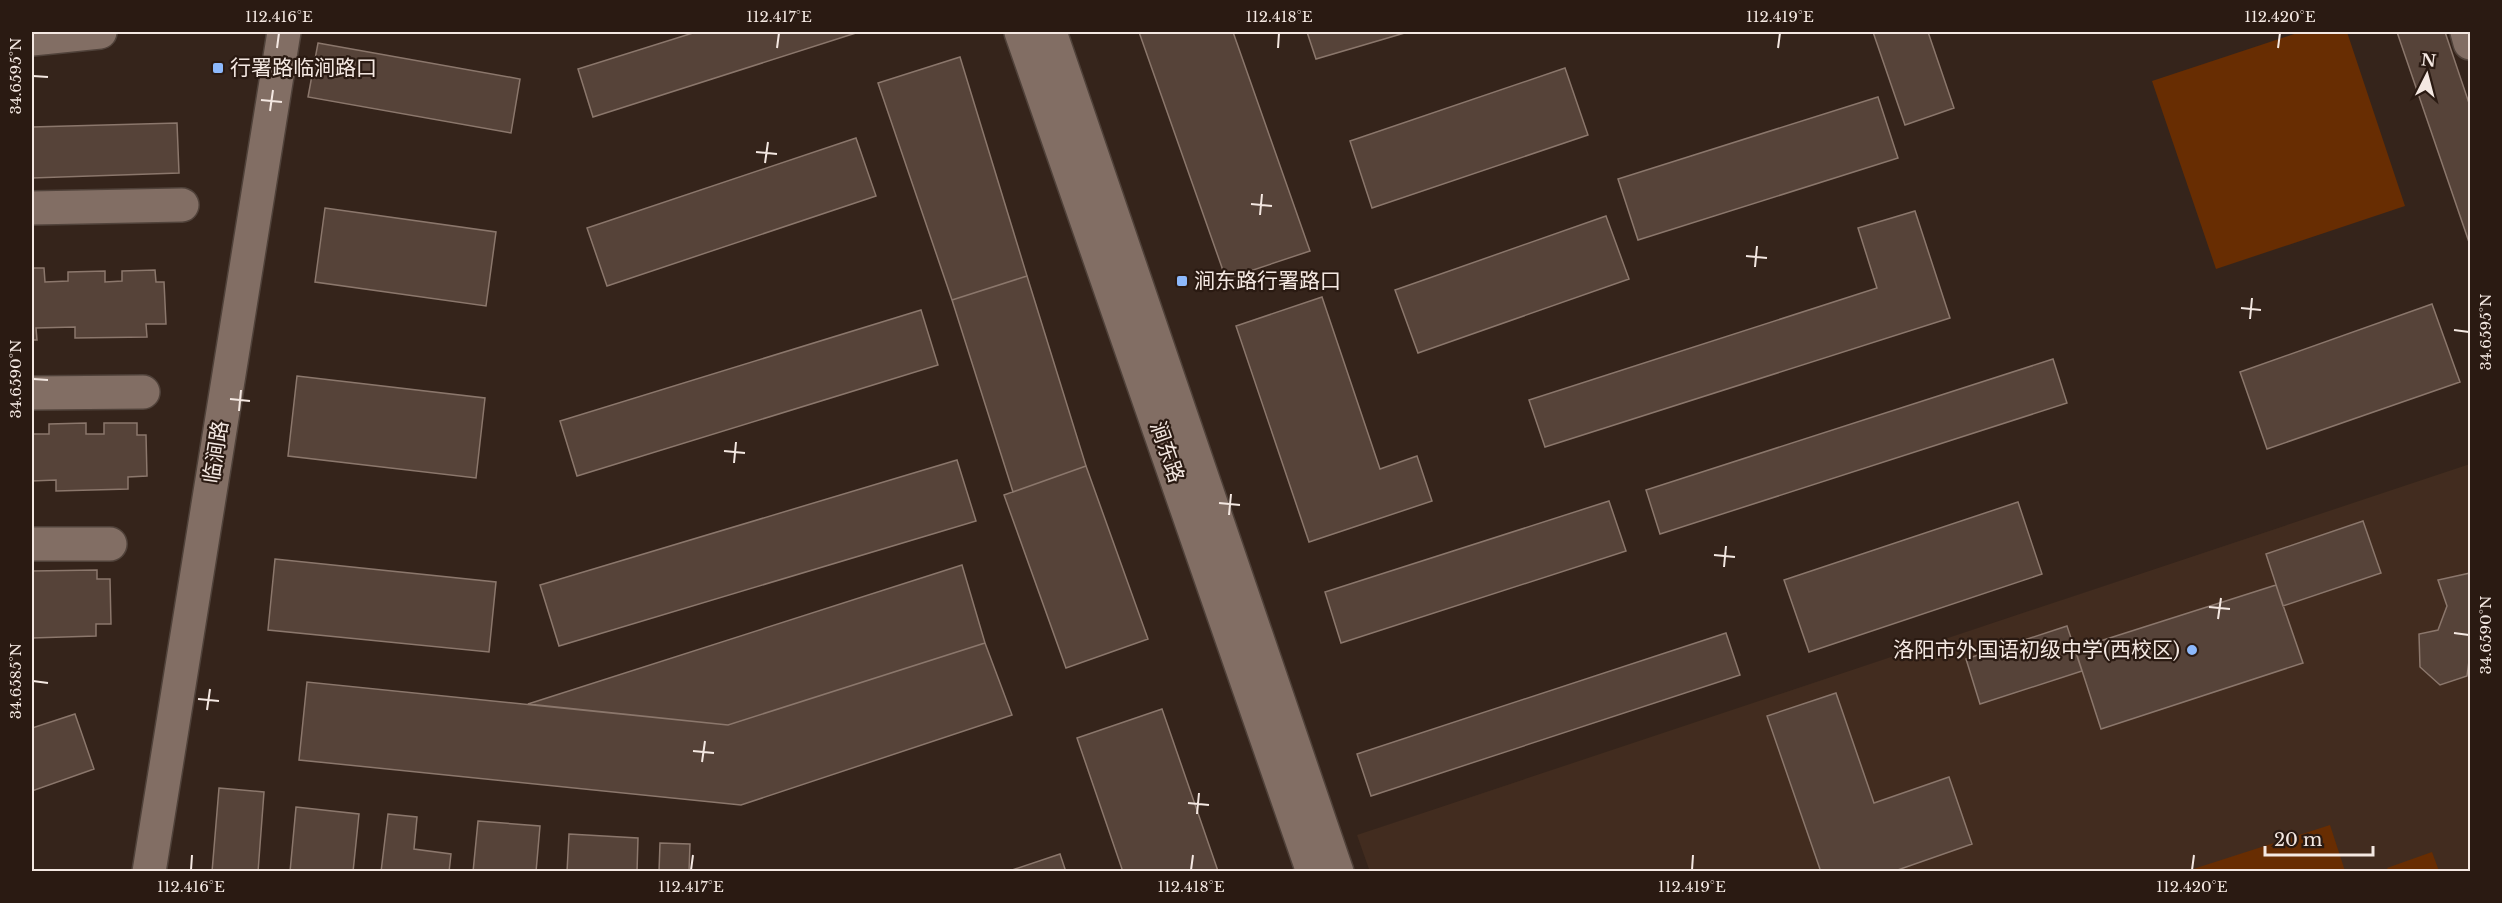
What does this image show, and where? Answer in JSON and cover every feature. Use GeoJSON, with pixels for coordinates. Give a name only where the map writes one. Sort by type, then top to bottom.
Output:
{"type":"FeatureCollection","features":[{"type":"Feature","properties":{"kind":"street"},"geometry":{"type":"LineString","coordinates":[[32,39],[100,32]]}},
{"type":"Feature","properties":{"kind":"street","name":"临涧路"},"geometry":{"type":"LineString","coordinates":[[149,872],[284,32]]}},
{"type":"Feature","properties":{"kind":"street","name":"涧东路"},"geometry":{"type":"LineString","coordinates":[[1021,32],[1313,872]]}},
{"type":"Feature","properties":{"kind":"street","name":"涧东路"},"geometry":{"type":"LineString","coordinates":[[1050,32],[1337,872]]}},
{"type":"Feature","properties":{"kind":"street"},"geometry":{"type":"LineString","coordinates":[[2467,32],[2470,43]]}},
{"type":"Feature","properties":{"kind":"street"},"geometry":{"type":"LineString","coordinates":[[32,208],[182,205]]}},
{"type":"Feature","properties":{"kind":"street"},"geometry":{"type":"LineString","coordinates":[[32,393],[143,392]]}},
{"type":"Feature","properties":{"kind":"street"},"geometry":{"type":"LineString","coordinates":[[32,544],[110,544]]}},
{"type":"Feature","properties":{"kind":"shaded area"},"geometry":{"type":"Polygon","coordinates":[[[2300,32],[2347,32],[2405,206],[2216,269],[2152,81],[2300,32]]]}},
{"type":"Feature","properties":{"kind":"shaded area","name":"洛阳市外国语初级中学(西校区)"},"geometry":{"type":"Polygon","coordinates":[[[2470,464],[2470,871],[1370,872],[1357,835],[2470,464]]]}},
{"type":"Feature","properties":{"kind":"shaded area"},"geometry":{"type":"Polygon","coordinates":[[[2330,825],[2345,871],[2187,871],[2330,825]]]}},
{"type":"Feature","properties":{"kind":"shaded area"},"geometry":{"type":"Polygon","coordinates":[[[2432,852],[2439,871],[2389,871],[2387,868],[2432,852]]]}},
{"type":"Feature","properties":{"kind":"building"},"geometry":{"type":"Polygon","coordinates":[[[696,32],[859,32],[593,117],[578,69],[696,32]]]}},
{"type":"Feature","properties":{"kind":"building"},"geometry":{"type":"Polygon","coordinates":[[[1139,32],[1233,32],[1310,251],[1226,279],[1139,32]]]}},
{"type":"Feature","properties":{"kind":"building"},"geometry":{"type":"Polygon","coordinates":[[[1307,32],[1408,32],[1316,59],[1307,32]]]}},
{"type":"Feature","properties":{"kind":"building"},"geometry":{"type":"Polygon","coordinates":[[[1873,32],[1928,32],[1954,108],[1905,125],[1873,32]]]}},
{"type":"Feature","properties":{"kind":"building"},"geometry":{"type":"Polygon","coordinates":[[[2397,32],[2445,32],[2470,106],[2470,245],[2397,32]]]}},
{"type":"Feature","properties":{"kind":"building"},"geometry":{"type":"Polygon","coordinates":[[[318,43],[520,79],[511,133],[308,97],[318,43]]]}},
{"type":"Feature","properties":{"kind":"building"},"geometry":{"type":"Polygon","coordinates":[[[960,57],[1027,276],[952,300],[878,83],[960,57]]]}},
{"type":"Feature","properties":{"kind":"building"},"geometry":{"type":"Polygon","coordinates":[[[1565,68],[1588,135],[1372,208],[1350,141],[1565,68]]]}},
{"type":"Feature","properties":{"kind":"building"},"geometry":{"type":"Polygon","coordinates":[[[1878,97],[1898,158],[1638,240],[1618,179],[1878,97]]]}},
{"type":"Feature","properties":{"kind":"building"},"geometry":{"type":"Polygon","coordinates":[[[177,123],[179,173],[32,178],[32,127],[177,123]]]}},
{"type":"Feature","properties":{"kind":"building"},"geometry":{"type":"Polygon","coordinates":[[[856,138],[876,196],[607,286],[587,228],[856,138]]]}},
{"type":"Feature","properties":{"kind":"building"},"geometry":{"type":"Polygon","coordinates":[[[325,208],[496,232],[486,306],[315,282],[325,208]]]}},
{"type":"Feature","properties":{"kind":"building"},"geometry":{"type":"Polygon","coordinates":[[[1915,211],[1950,318],[1545,447],[1529,400],[1877,288],[1858,228],[1915,211]]]}},
{"type":"Feature","properties":{"kind":"building"},"geometry":{"type":"Polygon","coordinates":[[[1606,216],[1629,279],[1418,353],[1395,290],[1606,216]]]}},
{"type":"Feature","properties":{"kind":"building"},"geometry":{"type":"Polygon","coordinates":[[[32,268],[44,268],[45,282],[68,281],[68,272],[105,271],[105,282],[122,281],[122,271],[155,270],[156,282],[164,282],[166,324],[146,324],[147,337],[75,338],[75,327],[36,328],[37,340],[32,340],[32,268]]]}},
{"type":"Feature","properties":{"kind":"building"},"geometry":{"type":"Polygon","coordinates":[[[1027,276],[1086,466],[1013,492],[952,300],[1027,276]]]}},
{"type":"Feature","properties":{"kind":"building"},"geometry":{"type":"Polygon","coordinates":[[[1322,297],[1380,469],[1417,456],[1432,501],[1309,542],[1236,326],[1322,297]]]}},
{"type":"Feature","properties":{"kind":"building"},"geometry":{"type":"Polygon","coordinates":[[[2432,304],[2460,382],[2267,449],[2240,372],[2432,304]]]}},
{"type":"Feature","properties":{"kind":"building"},"geometry":{"type":"Polygon","coordinates":[[[921,310],[938,365],[577,476],[560,421],[921,310]]]}},
{"type":"Feature","properties":{"kind":"building"},"geometry":{"type":"Polygon","coordinates":[[[2053,359],[2067,403],[1660,534],[1646,490],[2053,359]]]}},
{"type":"Feature","properties":{"kind":"building"},"geometry":{"type":"Polygon","coordinates":[[[297,376],[485,398],[476,478],[288,456],[297,376]]]}},
{"type":"Feature","properties":{"kind":"building"},"geometry":{"type":"Polygon","coordinates":[[[86,423],[86,434],[104,434],[104,423],[137,423],[137,435],[146,435],[147,476],[128,477],[128,489],[56,491],[56,480],[32,481],[32,434],[49,434],[49,424],[86,423]]]}},
{"type":"Feature","properties":{"kind":"building"},"geometry":{"type":"Polygon","coordinates":[[[957,460],[976,521],[559,646],[540,585],[957,460]]]}},
{"type":"Feature","properties":{"kind":"building"},"geometry":{"type":"Polygon","coordinates":[[[1086,466],[1148,639],[1066,668],[1004,495],[1086,466]]]}},
{"type":"Feature","properties":{"kind":"building"},"geometry":{"type":"Polygon","coordinates":[[[1609,501],[1626,551],[1341,643],[1325,592],[1609,501]]]}},
{"type":"Feature","properties":{"kind":"building"},"geometry":{"type":"Polygon","coordinates":[[[2018,502],[2042,574],[1809,652],[1784,580],[2018,502]]]}},
{"type":"Feature","properties":{"kind":"building"},"geometry":{"type":"Polygon","coordinates":[[[2363,521],[2381,573],[2283,606],[2266,554],[2363,521]]]}},
{"type":"Feature","properties":{"kind":"building"},"geometry":{"type":"Polygon","coordinates":[[[275,559],[496,582],[489,652],[268,630],[275,559]]]}},
{"type":"Feature","properties":{"kind":"building"},"geometry":{"type":"Polygon","coordinates":[[[962,565],[985,643],[728,725],[528,704],[962,565]]]}},
{"type":"Feature","properties":{"kind":"building"},"geometry":{"type":"Polygon","coordinates":[[[97,570],[97,579],[110,579],[111,624],[96,624],[96,636],[32,638],[32,571],[97,570]]]}},
{"type":"Feature","properties":{"kind":"building"},"geometry":{"type":"Polygon","coordinates":[[[2470,573],[2470,653],[2467,676],[2440,685],[2420,667],[2419,634],[2438,630],[2447,606],[2438,580],[2470,573]]]}},
{"type":"Feature","properties":{"kind":"building"},"geometry":{"type":"Polygon","coordinates":[[[2276,585],[2303,663],[2101,729],[2075,649],[2276,585]]]}},
{"type":"Feature","properties":{"kind":"building"},"geometry":{"type":"Polygon","coordinates":[[[2067,626],[2082,671],[1980,704],[1966,659],[2067,626]]]}},
{"type":"Feature","properties":{"kind":"building"},"geometry":{"type":"Polygon","coordinates":[[[1726,633],[1740,675],[1371,796],[1357,754],[1726,633]]]}},
{"type":"Feature","properties":{"kind":"building"},"geometry":{"type":"Polygon","coordinates":[[[985,643],[1012,715],[741,805],[299,760],[307,682],[728,725],[985,643]]]}},
{"type":"Feature","properties":{"kind":"building"},"geometry":{"type":"Polygon","coordinates":[[[1836,693],[1874,803],[1949,777],[1972,844],[1892,872],[1821,872],[1767,716],[1836,693]]]}},
{"type":"Feature","properties":{"kind":"building"},"geometry":{"type":"Polygon","coordinates":[[[1162,709],[1218,871],[1123,872],[1077,738],[1162,709]]]}},
{"type":"Feature","properties":{"kind":"building"},"geometry":{"type":"Polygon","coordinates":[[[75,714],[94,769],[32,791],[32,728],[75,714]]]}},
{"type":"Feature","properties":{"kind":"building"},"geometry":{"type":"Polygon","coordinates":[[[219,788],[264,792],[258,872],[212,872],[219,788]]]}},
{"type":"Feature","properties":{"kind":"building"},"geometry":{"type":"Polygon","coordinates":[[[296,807],[359,814],[353,872],[290,872],[296,807]]]}},
{"type":"Feature","properties":{"kind":"building"},"geometry":{"type":"Polygon","coordinates":[[[388,814],[417,817],[414,849],[451,854],[449,872],[381,872],[388,814]]]}},
{"type":"Feature","properties":{"kind":"building"},"geometry":{"type":"Polygon","coordinates":[[[478,821],[540,826],[536,872],[473,872],[478,821]]]}},
{"type":"Feature","properties":{"kind":"building"},"geometry":{"type":"Polygon","coordinates":[[[569,834],[638,838],[637,872],[567,872],[569,834]]]}},
{"type":"Feature","properties":{"kind":"building"},"geometry":{"type":"Polygon","coordinates":[[[660,843],[690,844],[689,872],[659,872],[660,843]]]}},
{"type":"Feature","properties":{"kind":"building"},"geometry":{"type":"Polygon","coordinates":[[[1060,854],[1066,872],[1006,872],[1060,854]]]}},
{"type":"Feature","properties":{"kind":"place","name":"行署路临涧路口"},"geometry":{"type":"Point","coordinates":[218,68]}},
{"type":"Feature","properties":{"kind":"place","name":"涧东路行署路口"},"geometry":{"type":"Point","coordinates":[1182,281]}},
{"type":"Feature","properties":{"kind":"place","name":"洛阳市外国语初级中学(西校区)"},"geometry":{"type":"Point","coordinates":[2192,650]}}]}
